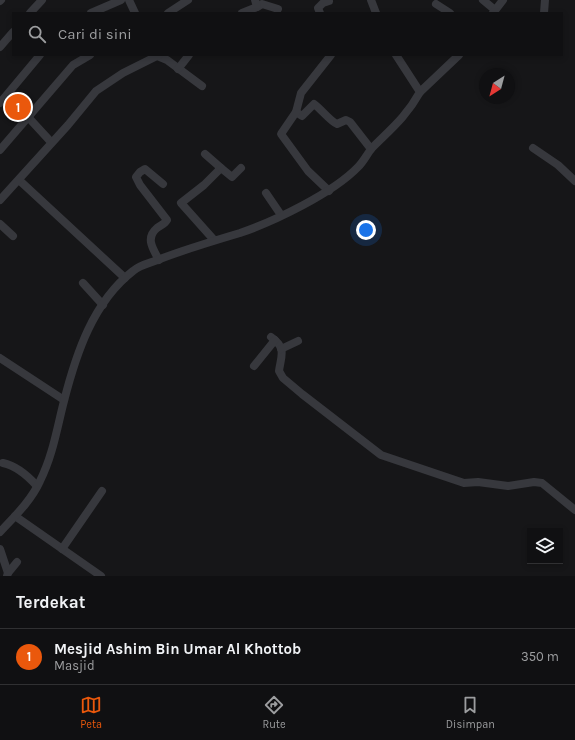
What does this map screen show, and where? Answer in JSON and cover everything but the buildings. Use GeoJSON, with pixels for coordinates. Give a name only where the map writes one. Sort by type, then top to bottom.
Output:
{"type":"FeatureCollection","features":[{"type":"Feature","properties":{"kind":"street"},"geometry":{"type":"LineString","coordinates":[[31,12],[42,0]]}},
{"type":"Feature","properties":{"kind":"street"},"geometry":{"type":"LineString","coordinates":[[93,12],[121,0]]}},
{"type":"Feature","properties":{"kind":"street"},"geometry":{"type":"LineString","coordinates":[[129,0],[135,12]]}},
{"type":"Feature","properties":{"kind":"street"},"geometry":{"type":"LineString","coordinates":[[170,12],[188,0]]}},
{"type":"Feature","properties":{"kind":"street"},"geometry":{"type":"LineString","coordinates":[[371,0],[376,12]]}},
{"type":"Feature","properties":{"kind":"street"},"geometry":{"type":"LineString","coordinates":[[483,0],[494,11],[503,0]]}},
{"type":"Feature","properties":{"kind":"street"},"geometry":{"type":"LineString","coordinates":[[544,12],[545,0]]}},
{"type":"Feature","properties":{"kind":"street"},"geometry":{"type":"LineString","coordinates":[[320,12],[319,6],[329,1]]}},
{"type":"Feature","properties":{"kind":"street"},"geometry":{"type":"LineString","coordinates":[[244,12],[256,4],[262,4],[278,9]]}},
{"type":"Feature","properties":{"kind":"street"},"geometry":{"type":"LineString","coordinates":[[436,4],[448,12]]}},
{"type":"Feature","properties":{"kind":"street"},"geometry":{"type":"LineString","coordinates":[[0,46],[12,33]]}},
{"type":"Feature","properties":{"kind":"street"},"geometry":{"type":"LineString","coordinates":[[1,101],[39,56]]}},
{"type":"Feature","properties":{"kind":"street"},"geometry":{"type":"LineString","coordinates":[[0,150],[73,65],[88,56]]}},
{"type":"Feature","properties":{"kind":"street"},"geometry":{"type":"LineString","coordinates":[[0,200],[102,86],[156,56],[167,60],[202,86]]}},
{"type":"Feature","properties":{"kind":"street"},"geometry":{"type":"LineString","coordinates":[[178,69],[188,56]]}},
{"type":"Feature","properties":{"kind":"street"},"geometry":{"type":"LineString","coordinates":[[329,191],[308,171],[282,134],[296,112],[301,93],[330,56]]}},
{"type":"Feature","properties":{"kind":"street"},"geometry":{"type":"LineString","coordinates":[[397,56],[420,92]]}},
{"type":"Feature","properties":{"kind":"street"},"geometry":{"type":"LineString","coordinates":[[0,532],[15,516],[38,486],[52,452],[64,400],[83,340],[93,320],[103,305],[125,278],[134,270],[159,260],[258,226],[329,191],[359,166],[371,149],[399,123],[420,92],[459,56]]}},
{"type":"Feature","properties":{"kind":"street"},"geometry":{"type":"LineString","coordinates":[[296,112],[302,116],[314,104],[327,113],[332,122],[337,124],[346,120],[350,122],[371,149]]}},
{"type":"Feature","properties":{"kind":"street"},"geometry":{"type":"LineString","coordinates":[[28,117],[52,142]]}},
{"type":"Feature","properties":{"kind":"street"},"geometry":{"type":"LineString","coordinates":[[533,148],[558,165],[575,181]]}},
{"type":"Feature","properties":{"kind":"street"},"geometry":{"type":"LineString","coordinates":[[205,154],[232,177],[241,168]]}},
{"type":"Feature","properties":{"kind":"street"},"geometry":{"type":"LineString","coordinates":[[214,240],[181,203],[204,185],[221,168]]}},
{"type":"Feature","properties":{"kind":"street"},"geometry":{"type":"LineString","coordinates":[[159,260],[150,238],[154,231],[167,220],[136,177],[145,169],[163,184]]}},
{"type":"Feature","properties":{"kind":"street"},"geometry":{"type":"LineString","coordinates":[[19,180],[125,278]]}},
{"type":"Feature","properties":{"kind":"street"},"geometry":{"type":"LineString","coordinates":[[266,193],[281,215]]}},
{"type":"Feature","properties":{"kind":"street"},"geometry":{"type":"LineString","coordinates":[[0,224],[14,236]]}},
{"type":"Feature","properties":{"kind":"street"},"geometry":{"type":"LineString","coordinates":[[83,284],[103,305]]}},
{"type":"Feature","properties":{"kind":"street"},"geometry":{"type":"LineString","coordinates":[[254,366],[273,338],[281,349],[282,360],[279,371],[283,378],[314,404],[381,455],[464,483],[478,482],[508,486],[534,482],[542,483],[575,510]]}},
{"type":"Feature","properties":{"kind":"street"},"geometry":{"type":"LineString","coordinates":[[281,349],[298,341]]}},
{"type":"Feature","properties":{"kind":"street"},"geometry":{"type":"LineString","coordinates":[[0,358],[64,400]]}},
{"type":"Feature","properties":{"kind":"street"},"geometry":{"type":"LineString","coordinates":[[4,463],[13,466],[28,476],[38,486]]}},
{"type":"Feature","properties":{"kind":"street"},"geometry":{"type":"LineString","coordinates":[[62,549],[102,491]]}},
{"type":"Feature","properties":{"kind":"street"},"geometry":{"type":"LineString","coordinates":[[15,516],[101,576]]}},
{"type":"Feature","properties":{"kind":"street"},"geometry":{"type":"LineString","coordinates":[[0,549],[8,574]]}},
{"type":"Feature","properties":{"kind":"street"},"geometry":{"type":"LineString","coordinates":[[8,574],[17,562]]}},
{"type":"Feature","properties":{"kind":"place","name":"Mesjid Ashim Bin Umar Al Khottob"},"geometry":{"type":"Point","coordinates":[18,107]}}]}
